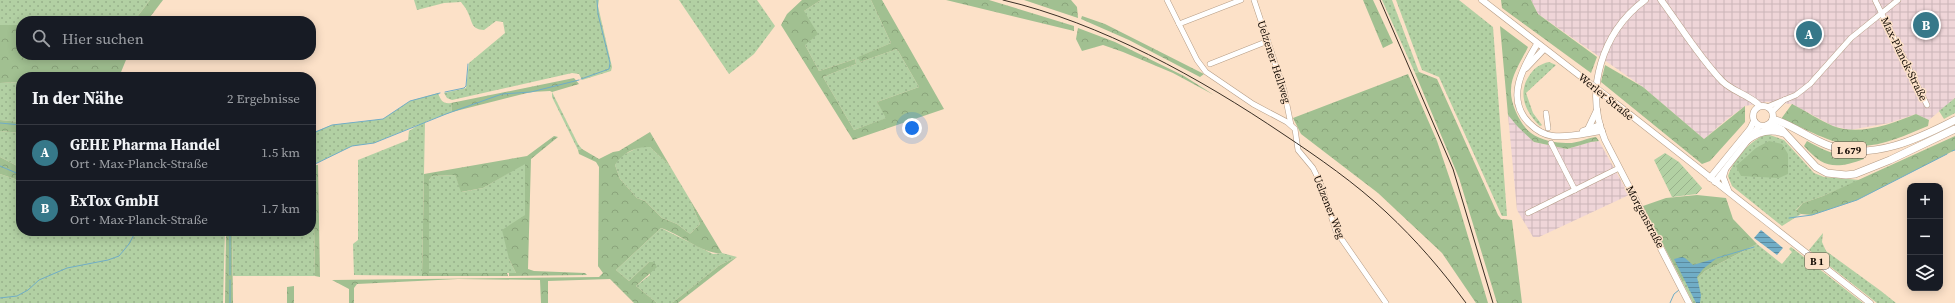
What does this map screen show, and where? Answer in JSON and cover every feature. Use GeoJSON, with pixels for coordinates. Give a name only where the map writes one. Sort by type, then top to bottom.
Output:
{"type":"FeatureCollection","features":[{"type":"Feature","properties":{"kind":"highway","name":"L 679"},"geometry":{"type":"LineString","coordinates":[[1771,118],[1792,126],[1826,144],[1851,151],[1882,149],[1929,133],[1946,129],[1955,129]]}},
{"type":"Feature","properties":{"kind":"highway","name":"L 679"},"geometry":{"type":"LineString","coordinates":[[1771,118],[1816,167],[1827,173],[1842,175],[1856,174],[1932,140],[1955,120]]}},
{"type":"Feature","properties":{"kind":"highway"},"geometry":{"type":"LineString","coordinates":[[1746,141],[1756,134],[1766,131],[1779,132],[1787,135]]}},
{"type":"Feature","properties":{"kind":"main road"},"geometry":{"type":"LineString","coordinates":[[1601,128],[1597,109],[1598,78],[1606,47],[1623,21],[1645,0]]}},
{"type":"Feature","properties":{"kind":"main road"},"geometry":{"type":"LineString","coordinates":[[1661,0],[1723,82],[1752,102],[1754,121],[1750,129],[1713,180]]}},
{"type":"Feature","properties":{"kind":"main road","name":"Werler Straße"},"geometry":{"type":"LineString","coordinates":[[1485,2],[1730,193]]}},
{"type":"Feature","properties":{"kind":"main road"},"geometry":{"type":"LineString","coordinates":[[1537,44],[1518,86],[1517,100],[1527,120],[1537,129],[1552,136],[1572,135],[1601,128]]}},
{"type":"Feature","properties":{"kind":"main road"},"geometry":{"type":"LineString","coordinates":[[1524,70],[1544,49]]}},
{"type":"Feature","properties":{"kind":"main road"},"geometry":{"type":"LineString","coordinates":[[1713,180],[1727,166],[1759,126],[1771,118],[1764,106],[1747,98]]}},
{"type":"Feature","properties":{"kind":"main road"},"geometry":{"type":"LineString","coordinates":[[1754,110],[1764,106]]}},
{"type":"Feature","properties":{"kind":"main road"},"geometry":{"type":"LineString","coordinates":[[1588,129],[1597,109]]}},
{"type":"Feature","properties":{"kind":"main road"},"geometry":{"type":"LineString","coordinates":[[1754,121],[1759,126]]}},
{"type":"Feature","properties":{"kind":"main road"},"geometry":{"type":"LineString","coordinates":[[1572,135],[1588,129],[1601,128]]}},
{"type":"Feature","properties":{"kind":"main road","name":"Morgenstraße"},"geometry":{"type":"LineString","coordinates":[[1601,128],[1619,168],[1689,303]]}},
{"type":"Feature","properties":{"kind":"main road"},"geometry":{"type":"LineString","coordinates":[[1727,166],[1723,177],[1730,193]]}},
{"type":"Feature","properties":{"kind":"main road","name":"B 1"},"geometry":{"type":"LineString","coordinates":[[1730,193],[1870,303]]}},
{"type":"Feature","properties":{"kind":"street"},"geometry":{"type":"LineString","coordinates":[[1167,0],[1197,60],[1208,74],[1253,104],[1291,125]]}},
{"type":"Feature","properties":{"kind":"street"},"geometry":{"type":"LineString","coordinates":[[1179,24],[1241,0]]}},
{"type":"Feature","properties":{"kind":"street","name":"Uelzener Hellweg"},"geometry":{"type":"LineString","coordinates":[[1254,0],[1284,90],[1291,115],[1291,125],[1296,134],[1298,152]]}},
{"type":"Feature","properties":{"kind":"street"},"geometry":{"type":"LineString","coordinates":[[1875,0],[1881,13]]}},
{"type":"Feature","properties":{"kind":"street","name":"Max-Planck-Straße"},"geometry":{"type":"LineString","coordinates":[[1764,106],[1796,95],[1810,84],[1851,38],[1898,0]]}},
{"type":"Feature","properties":{"kind":"street","name":"Max-Planck-Straße"},"geometry":{"type":"LineString","coordinates":[[1881,13],[1927,106]]}},
{"type":"Feature","properties":{"kind":"street"},"geometry":{"type":"LineString","coordinates":[[1210,64],[1268,41]]}},
{"type":"Feature","properties":{"kind":"street","name":"Max-Planck-Straße"},"geometry":{"type":"LineString","coordinates":[[1771,118],[1785,99]]}},
{"type":"Feature","properties":{"kind":"street"},"geometry":{"type":"LineString","coordinates":[[1546,113],[1548,128]]}},
{"type":"Feature","properties":{"kind":"street"},"geometry":{"type":"LineString","coordinates":[[1551,143],[1574,190]]}},
{"type":"Feature","properties":{"kind":"street","name":"Uelzener Weg"},"geometry":{"type":"LineString","coordinates":[[1298,152],[1313,168],[1320,182],[1339,237],[1386,303]]}},
{"type":"Feature","properties":{"kind":"street"},"geometry":{"type":"LineString","coordinates":[[1528,213],[1619,168]]}},
{"type":"Feature","properties":{"kind":"shaded area"},"geometry":{"type":"Polygon","coordinates":[[[1531,0],[1955,0],[1955,98],[1929,120],[1916,114],[1889,123],[1850,130],[1833,126],[1792,104],[1767,102],[1745,106],[1704,139],[1643,87],[1538,14],[1531,0]]]}},
{"type":"Feature","properties":{"kind":"shaded area"},"geometry":{"type":"Polygon","coordinates":[[[1508,115],[1534,142],[1567,149],[1599,141],[1629,195],[1539,237],[1533,237],[1517,210],[1508,115]]]}},
{"type":"Feature","properties":{"kind":"green space"},"geometry":{"type":"Polygon","coordinates":[[[0,0],[150,0],[138,16],[16,16],[16,25],[0,25],[0,0]]]}},
{"type":"Feature","properties":{"kind":"green space"},"geometry":{"type":"Polygon","coordinates":[[[150,0],[163,0],[151,16],[138,16],[150,0]]]}},
{"type":"Feature","properties":{"kind":"green space"},"geometry":{"type":"Polygon","coordinates":[[[414,0],[599,0],[598,6],[612,67],[611,71],[582,80],[579,74],[572,73],[452,100],[447,98],[444,93],[466,88],[469,63],[505,33],[503,22],[496,21],[484,30],[473,25],[467,10],[461,2],[444,3],[417,10],[414,0]]]}},
{"type":"Feature","properties":{"kind":"green space"},"geometry":{"type":"Polygon","coordinates":[[[679,0],[757,0],[775,26],[754,54],[729,74],[679,0]]]}},
{"type":"Feature","properties":{"kind":"green space"},"geometry":{"type":"Polygon","coordinates":[[[802,0],[821,0],[804,11],[818,34],[805,45],[819,71],[855,59],[856,64],[823,77],[854,130],[886,118],[877,102],[919,87],[897,49],[860,62],[858,57],[891,43],[871,0],[882,0],[944,109],[853,140],[781,25],[787,14],[802,0]]]}},
{"type":"Feature","properties":{"kind":"green space"},"geometry":{"type":"Polygon","coordinates":[[[821,0],[871,0],[891,43],[859,57],[860,62],[897,49],[919,87],[877,102],[887,118],[854,130],[823,77],[856,64],[855,59],[819,71],[805,45],[804,11],[821,0]]]}},
{"type":"Feature","properties":{"kind":"green space"},"geometry":{"type":"Polygon","coordinates":[[[946,0],[989,0],[1074,26],[1074,31],[946,0]]]}},
{"type":"Feature","properties":{"kind":"green space"},"geometry":{"type":"Polygon","coordinates":[[[1024,0],[1071,0],[1077,7],[1078,18],[1024,0]]]}},
{"type":"Feature","properties":{"kind":"green space"},"geometry":{"type":"Polygon","coordinates":[[[1363,0],[1373,0],[1393,43],[1383,48],[1363,0]]]}},
{"type":"Feature","properties":{"kind":"green space"},"geometry":{"type":"Polygon","coordinates":[[[1382,0],[1392,0],[1419,72],[1415,73],[1382,0]]]}},
{"type":"Feature","properties":{"kind":"green space"},"geometry":{"type":"Polygon","coordinates":[[[1396,0],[1459,0],[1493,27],[1507,216],[1502,216],[1501,214],[1439,77],[1422,70],[1396,0]]]}},
{"type":"Feature","properties":{"kind":"green space"},"geometry":{"type":"Polygon","coordinates":[[[1501,0],[1531,0],[1538,14],[1597,57],[1591,73],[1502,8],[1501,0]]]}},
{"type":"Feature","properties":{"kind":"green space"},"geometry":{"type":"Polygon","coordinates":[[[1082,16],[1105,24],[1204,74],[1200,77],[1129,40],[1081,19],[1082,16]]]}},
{"type":"Feature","properties":{"kind":"green space"},"geometry":{"type":"Polygon","coordinates":[[[0,25],[16,25],[16,60],[126,60],[121,72],[16,72],[16,82],[0,83],[0,25]]]}},
{"type":"Feature","properties":{"kind":"green space"},"geometry":{"type":"Polygon","coordinates":[[[1500,26],[1528,47],[1511,84],[1512,101],[1516,113],[1523,125],[1539,138],[1553,142],[1570,143],[1596,137],[1599,141],[1567,149],[1534,142],[1518,127],[1508,115],[1500,26]]]}},
{"type":"Feature","properties":{"kind":"green space"},"geometry":{"type":"Polygon","coordinates":[[[1078,28],[1115,42],[1184,76],[1214,95],[1173,73],[1103,45],[1082,51],[1076,39],[1078,28]]]}},
{"type":"Feature","properties":{"kind":"green space"},"geometry":{"type":"Polygon","coordinates":[[[1549,62],[1556,65],[1526,93],[1533,113],[1542,125],[1540,126],[1527,109],[1524,90],[1525,83],[1533,71],[1540,65],[1549,62]]]}},
{"type":"Feature","properties":{"kind":"green space"},"geometry":{"type":"Polygon","coordinates":[[[1605,65],[1643,87],[1704,139],[1745,106],[1745,122],[1710,161],[1702,164],[1601,82],[1605,65]]]}},
{"type":"Feature","properties":{"kind":"green space"},"geometry":{"type":"Polygon","coordinates":[[[1419,72],[1437,79],[1498,215],[1501,219],[1512,220],[1522,303],[1497,303],[1459,178],[1415,73],[1419,72]]]}},
{"type":"Feature","properties":{"kind":"green space"},"geometry":{"type":"Polygon","coordinates":[[[1408,74],[1437,141],[1458,203],[1488,303],[1476,303],[1442,253],[1378,193],[1301,134],[1293,118],[1408,74]]]}},
{"type":"Feature","properties":{"kind":"green space"},"geometry":{"type":"Polygon","coordinates":[[[574,78],[579,84],[552,92],[531,92],[452,112],[451,103],[574,78]]]}},
{"type":"Feature","properties":{"kind":"green space"},"geometry":{"type":"Polygon","coordinates":[[[16,82],[16,122],[0,120],[0,83],[16,82]]]}},
{"type":"Feature","properties":{"kind":"green space"},"geometry":{"type":"Polygon","coordinates":[[[552,92],[578,144],[582,149],[578,150],[552,97],[552,92]]]}},
{"type":"Feature","properties":{"kind":"green space"},"geometry":{"type":"Polygon","coordinates":[[[438,93],[443,101],[446,103],[451,103],[452,112],[425,122],[422,276],[354,275],[353,244],[358,240],[358,160],[408,140],[409,131],[420,124],[374,143],[352,146],[316,164],[316,131],[332,125],[383,119],[410,101],[438,93]]]}},
{"type":"Feature","properties":{"kind":"green space"},"geometry":{"type":"Polygon","coordinates":[[[1955,98],[1955,113],[1944,119],[1939,111],[1955,98]]]}},
{"type":"Feature","properties":{"kind":"green space"},"geometry":{"type":"Polygon","coordinates":[[[1792,104],[1828,124],[1843,129],[1854,130],[1875,128],[1916,114],[1929,120],[1928,126],[1902,137],[1875,145],[1847,145],[1827,139],[1781,119],[1792,104]]]}},
{"type":"Feature","properties":{"kind":"green space"},"geometry":{"type":"Polygon","coordinates":[[[0,120],[16,122],[16,133],[0,131],[0,120]]]}},
{"type":"Feature","properties":{"kind":"green space"},"geometry":{"type":"Polygon","coordinates":[[[0,131],[16,133],[16,165],[0,157],[0,131]]]}},
{"type":"Feature","properties":{"kind":"green space"},"geometry":{"type":"Polygon","coordinates":[[[650,132],[670,166],[650,147],[635,149],[621,157],[615,165],[620,179],[637,198],[645,201],[662,218],[677,224],[690,234],[700,224],[689,198],[722,253],[715,253],[700,248],[661,228],[616,270],[629,281],[649,262],[654,262],[657,267],[636,286],[657,303],[634,303],[610,279],[548,281],[548,303],[541,303],[540,280],[458,279],[357,284],[354,288],[354,303],[349,303],[349,289],[332,280],[599,277],[603,273],[598,266],[599,167],[596,162],[579,154],[578,150],[582,149],[599,159],[613,152],[619,151],[650,132]]]}},
{"type":"Feature","properties":{"kind":"green space"},"geometry":{"type":"Polygon","coordinates":[[[1767,134],[1784,140],[1814,173],[1824,177],[1860,180],[1803,203],[1796,210],[1801,214],[1782,226],[1732,186],[1728,176],[1734,163],[1743,151],[1749,145],[1767,134]]]}},
{"type":"Feature","properties":{"kind":"green space"},"geometry":{"type":"Polygon","coordinates":[[[554,136],[558,137],[531,159],[528,269],[534,271],[585,273],[587,275],[509,276],[509,273],[516,273],[509,259],[502,230],[525,215],[525,164],[483,188],[461,192],[455,175],[432,176],[429,180],[429,273],[507,273],[508,276],[422,276],[424,174],[527,156],[554,136]]]}},
{"type":"Feature","properties":{"kind":"green space"},"geometry":{"type":"Polygon","coordinates":[[[1955,136],[1955,150],[1857,200],[1812,215],[1801,214],[1796,211],[1803,203],[1823,196],[1955,136]]]}},
{"type":"Feature","properties":{"kind":"green space"},"geometry":{"type":"Polygon","coordinates":[[[1769,141],[1782,144],[1788,154],[1788,174],[1779,178],[1741,176],[1736,166],[1756,148],[1769,141]]]}},
{"type":"Feature","properties":{"kind":"green space"},"geometry":{"type":"Polygon","coordinates":[[[1807,141],[1822,149],[1840,155],[1863,155],[1864,159],[1838,165],[1824,163],[1811,154],[1804,146],[1807,141]]]}},
{"type":"Feature","properties":{"kind":"green space"},"geometry":{"type":"Polygon","coordinates":[[[639,147],[650,147],[670,166],[689,198],[700,224],[690,234],[677,224],[662,218],[645,201],[637,198],[620,179],[615,165],[619,157],[639,147]]]}},
{"type":"Feature","properties":{"kind":"green space"},"geometry":{"type":"Polygon","coordinates":[[[1665,153],[1679,162],[1702,188],[1697,194],[1672,197],[1654,160],[1665,153]]]}},
{"type":"Feature","properties":{"kind":"green space"},"geometry":{"type":"Polygon","coordinates":[[[0,157],[16,165],[16,179],[0,174],[0,157]]]}},
{"type":"Feature","properties":{"kind":"green space"},"geometry":{"type":"Polygon","coordinates":[[[525,163],[525,215],[509,259],[516,273],[429,273],[429,180],[432,176],[455,175],[462,192],[483,188],[525,163]]]}},
{"type":"Feature","properties":{"kind":"green space"},"geometry":{"type":"Polygon","coordinates":[[[316,165],[318,165],[320,277],[315,276],[316,165]]]}},
{"type":"Feature","properties":{"kind":"green space"},"geometry":{"type":"Polygon","coordinates":[[[0,174],[16,179],[16,236],[225,236],[223,303],[0,303],[0,174]]]}},
{"type":"Feature","properties":{"kind":"green space"},"geometry":{"type":"Polygon","coordinates":[[[1697,195],[1726,198],[1733,219],[1757,244],[1705,271],[1695,281],[1682,281],[1643,206],[1666,198],[1697,195]]]}},
{"type":"Feature","properties":{"kind":"green space"},"geometry":{"type":"Polygon","coordinates":[[[661,228],[713,254],[722,253],[737,257],[720,265],[672,303],[657,303],[636,286],[650,275],[649,262],[629,281],[616,270],[661,228]]]}},
{"type":"Feature","properties":{"kind":"green space"},"geometry":{"type":"Polygon","coordinates":[[[1823,233],[1822,242],[1826,251],[1896,303],[1877,303],[1809,250],[1823,233]]]}},
{"type":"Feature","properties":{"kind":"green space"},"geometry":{"type":"Polygon","coordinates":[[[226,236],[232,236],[233,303],[225,303],[226,236]]]}},
{"type":"Feature","properties":{"kind":"green space"},"geometry":{"type":"Polygon","coordinates":[[[232,236],[314,236],[315,276],[233,276],[232,236]]]}},
{"type":"Feature","properties":{"kind":"green space"},"geometry":{"type":"Polygon","coordinates":[[[1757,244],[1782,264],[1792,252],[1789,249],[1791,247],[1863,303],[1693,303],[1682,281],[1695,281],[1705,271],[1757,244]]]}},
{"type":"Feature","properties":{"kind":"green space"},"geometry":{"type":"Polygon","coordinates":[[[737,257],[678,303],[672,303],[720,265],[737,257]]]}},
{"type":"Feature","properties":{"kind":"green space"},"geometry":{"type":"Polygon","coordinates":[[[294,286],[294,303],[287,303],[287,287],[294,286]]]}},
{"type":"Feature","properties":{"kind":"water"},"geometry":{"type":"Polygon","coordinates":[[[1761,230],[1783,248],[1777,255],[1754,238],[1761,230]]]}},
{"type":"Feature","properties":{"kind":"water"},"geometry":{"type":"Polygon","coordinates":[[[1682,257],[1693,265],[1717,258],[1703,269],[1697,277],[1701,295],[1700,303],[1696,303],[1674,259],[1682,257]]]}},
{"type":"Feature","properties":{"kind":"waterway"},"geometry":{"type":"LineString","coordinates":[[581,79],[609,69],[610,63],[598,14],[597,0]]}},
{"type":"Feature","properties":{"kind":"waterway"},"geometry":{"type":"LineString","coordinates":[[445,92],[464,88],[466,86],[468,64]]}},
{"type":"Feature","properties":{"kind":"waterway"},"geometry":{"type":"LineString","coordinates":[[316,164],[352,146],[374,143],[446,114],[502,94],[531,92],[579,80]]}},
{"type":"Feature","properties":{"kind":"waterway"},"geometry":{"type":"LineString","coordinates":[[316,132],[332,125],[383,119],[410,101],[440,93]]}},
{"type":"Feature","properties":{"kind":"waterway"},"geometry":{"type":"LineString","coordinates":[[0,123],[16,125]]}},
{"type":"Feature","properties":{"kind":"waterway"},"geometry":{"type":"LineString","coordinates":[[1789,218],[1812,215],[1857,200],[1947,154]]}},
{"type":"Feature","properties":{"kind":"waterway"},"geometry":{"type":"LineString","coordinates":[[0,166],[16,173]]}},
{"type":"Feature","properties":{"kind":"waterway"},"geometry":{"type":"LineString","coordinates":[[0,298],[17,296],[28,290],[39,280],[67,268],[108,260],[119,256],[133,236]]}},
{"type":"Feature","properties":{"kind":"waterway"},"geometry":{"type":"LineString","coordinates":[[230,236],[230,275]]}},
{"type":"Feature","properties":{"kind":"waterway"},"geometry":{"type":"LineString","coordinates":[[1717,258],[1754,247]]}},
{"type":"Feature","properties":{"kind":"waterway"},"geometry":{"type":"LineString","coordinates":[[230,280],[230,303]]}},
{"type":"Feature","properties":{"kind":"waterway"},"geometry":{"type":"LineString","coordinates":[[1670,303],[1674,294],[1679,290]]}},
{"type":"Feature","properties":{"kind":"railway"},"geometry":{"type":"LineString","coordinates":[[1003,0],[1040,10],[1113,38],[1184,73],[1251,113],[1323,162],[1374,201],[1418,244],[1466,303]]}},
{"type":"Feature","properties":{"kind":"railway"},"geometry":{"type":"LineString","coordinates":[[1380,0],[1453,169],[1493,303]]}},
{"type":"Feature","properties":{"kind":"place","name":"ExTox GmbH"},"geometry":{"type":"Point","coordinates":[1926,25]}},
{"type":"Feature","properties":{"kind":"place","name":"GEHE Pharma Handel"},"geometry":{"type":"Point","coordinates":[1809,34]}}]}
